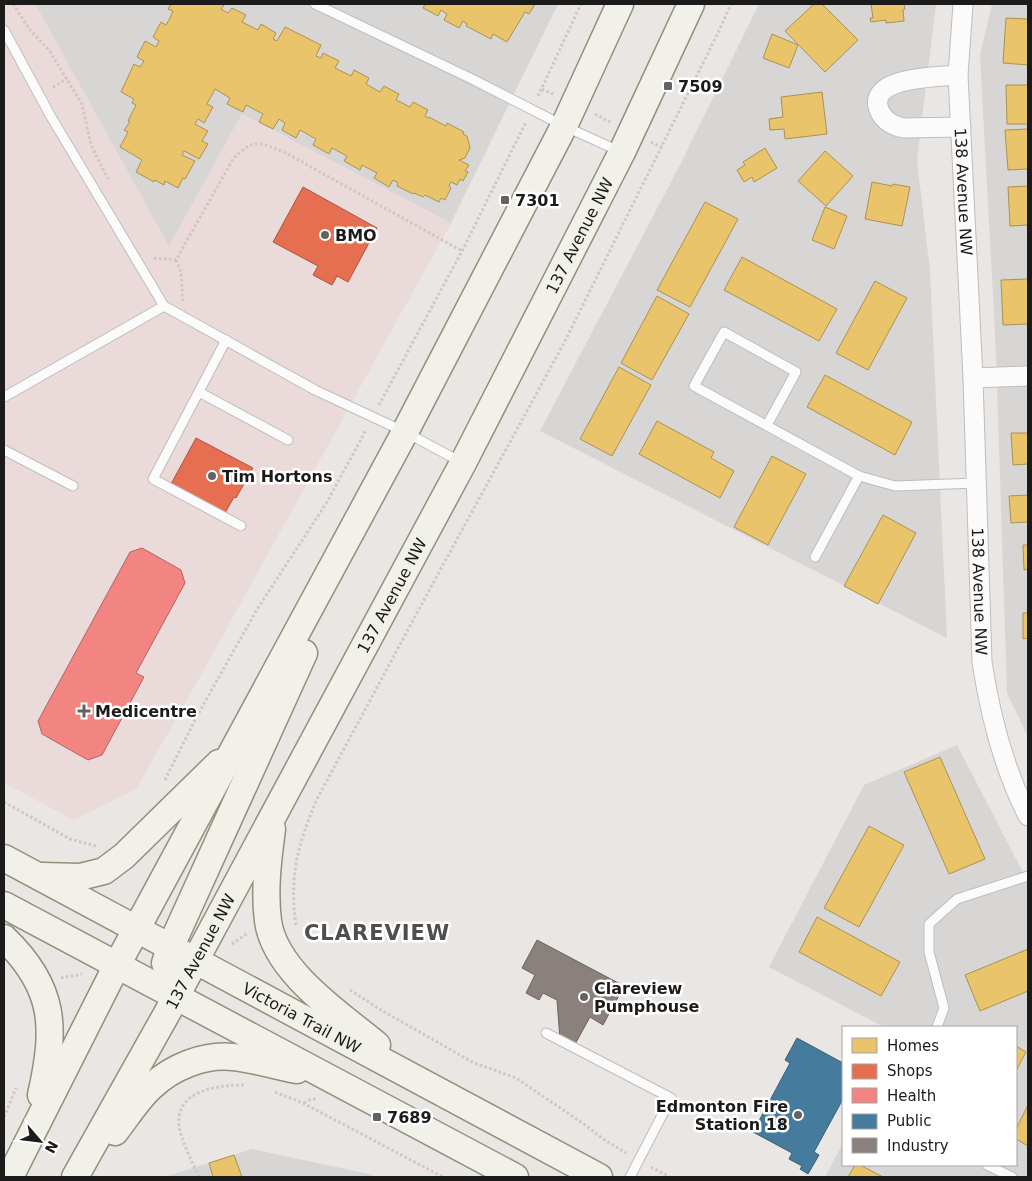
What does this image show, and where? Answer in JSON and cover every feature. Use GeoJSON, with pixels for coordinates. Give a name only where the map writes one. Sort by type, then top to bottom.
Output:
{"type":"FeatureCollection","features":[{"type":"Feature","properties":{"kind":"main road"},"geometry":{"type":"LineString","coordinates":[[10,1177],[117,965],[239,743],[405,432],[569,115],[620,4]]}},
{"type":"Feature","properties":{"kind":"main road","name":"137 Avenue NW"},"geometry":{"type":"LineString","coordinates":[[77,1177],[463,463],[626,142],[691,4]]}},
{"type":"Feature","properties":{"kind":"main road"},"geometry":{"type":"LineString","coordinates":[[176,996],[165,963],[170,948],[290,686],[361,514]]}},
{"type":"Feature","properties":{"kind":"main road"},"geometry":{"type":"LineString","coordinates":[[37,876],[80,877],[104,871],[124,856],[239,743]]}},
{"type":"Feature","properties":{"kind":"main road"},"geometry":{"type":"LineString","coordinates":[[275,810],[266,881],[268,923],[278,950],[290,969],[307,987],[420,1080]]}},
{"type":"Feature","properties":{"kind":"main road","name":"Victoria Trail NW"},"geometry":{"type":"LineString","coordinates":[[4,858],[599,1177]]}},
{"type":"Feature","properties":{"kind":"main road"},"geometry":{"type":"LineString","coordinates":[[4,905],[515,1177]]}},
{"type":"Feature","properties":{"kind":"main road"},"geometry":{"type":"LineString","coordinates":[[4,938],[22,958],[40,984],[47,1004],[50,1026],[50,1049],[35,1127]]}},
{"type":"Feature","properties":{"kind":"main road"},"geometry":{"type":"LineString","coordinates":[[77,1177],[151,1087],[177,1068],[214,1057],[233,1057],[327,1076]]}},
{"type":"Feature","properties":{"kind":"street","name":"138 Avenue NW"},"geometry":{"type":"LineString","coordinates":[[963,4],[958,75],[973,378],[982,662],[988,700],[998,742],[1016,792],[1028,816]]}},
{"type":"Feature","properties":{"kind":"street"},"geometry":{"type":"LineString","coordinates":[[958,75],[899,81],[885,88],[879,98],[877,107],[882,117],[895,126],[904,128],[960,126]]}},
{"type":"Feature","properties":{"kind":"street"},"geometry":{"type":"LineString","coordinates":[[973,378],[1028,376]]}},
{"type":"Feature","properties":{"kind":"lane"},"geometry":{"type":"LineString","coordinates":[[315,4],[472,79],[532,110],[569,115],[626,142]]}},
{"type":"Feature","properties":{"kind":"lane"},"geometry":{"type":"LineString","coordinates":[[4,30],[50,115],[164,306],[316,390],[405,432],[463,463]]}},
{"type":"Feature","properties":{"kind":"lane"},"geometry":{"type":"LineString","coordinates":[[4,397],[164,306]]}},
{"type":"Feature","properties":{"kind":"lane"},"geometry":{"type":"LineString","coordinates":[[767,425],[796,372],[724,332],[694,386],[859,476],[895,486],[976,483]]}},
{"type":"Feature","properties":{"kind":"lane"},"geometry":{"type":"LineString","coordinates":[[226,340],[153,479],[241,526]]}},
{"type":"Feature","properties":{"kind":"lane"},"geometry":{"type":"LineString","coordinates":[[199,392],[288,440]]}},
{"type":"Feature","properties":{"kind":"lane"},"geometry":{"type":"LineString","coordinates":[[4,450],[73,486]]}},
{"type":"Feature","properties":{"kind":"lane"},"geometry":{"type":"LineString","coordinates":[[815,557],[859,476]]}},
{"type":"Feature","properties":{"kind":"lane"},"geometry":{"type":"LineString","coordinates":[[937,1026],[944,1008],[929,952],[929,924],[957,899],[1028,876]]}},
{"type":"Feature","properties":{"kind":"lane"},"geometry":{"type":"LineString","coordinates":[[546,1033],[671,1098],[630,1177]]}},
{"type":"Feature","properties":{"kind":"lane"},"geometry":{"type":"LineString","coordinates":[[989,1166],[1012,1177]]}},
{"type":"Feature","properties":{"kind":"path"},"geometry":{"type":"LineString","coordinates":[[13,4],[30,30],[49,50],[82,104],[91,145],[109,180]]}},
{"type":"Feature","properties":{"kind":"path"},"geometry":{"type":"LineString","coordinates":[[164,782],[196,718],[256,612],[327,502],[462,251],[532,110],[581,4]]}},
{"type":"Feature","properties":{"kind":"path"},"geometry":{"type":"LineString","coordinates":[[296,929],[293,886],[297,855],[305,828],[317,799],[564,342],[731,4]]}},
{"type":"Feature","properties":{"kind":"path"},"geometry":{"type":"LineString","coordinates":[[542,89],[569,115],[626,142],[662,147]]}},
{"type":"Feature","properties":{"kind":"path"},"geometry":{"type":"LineString","coordinates":[[176,260],[233,159],[245,147],[257,143],[284,152],[462,251]]}},
{"type":"Feature","properties":{"kind":"path"},"geometry":{"type":"LineString","coordinates":[[149,258],[176,260]]}},
{"type":"Feature","properties":{"kind":"path"},"geometry":{"type":"LineString","coordinates":[[176,260],[181,272],[183,290],[181,315]]}},
{"type":"Feature","properties":{"kind":"path"},"geometry":{"type":"LineString","coordinates":[[4,802],[70,840],[94,846],[103,844]]}},
{"type":"Feature","properties":{"kind":"path"},"geometry":{"type":"LineString","coordinates":[[231,944],[253,930]]}},
{"type":"Feature","properties":{"kind":"path"},"geometry":{"type":"LineString","coordinates":[[60,978],[89,972]]}},
{"type":"Feature","properties":{"kind":"path"},"geometry":{"type":"LineString","coordinates":[[343,985],[381,1010],[472,1062],[516,1078],[584,1124],[614,1147],[670,1177]]}},
{"type":"Feature","properties":{"kind":"path"},"geometry":{"type":"LineString","coordinates":[[4,1117],[18,1083]]}},
{"type":"Feature","properties":{"kind":"path"},"geometry":{"type":"LineString","coordinates":[[199,1177],[179,1128],[179,1115],[188,1099],[206,1088],[232,1085],[254,1086]]}},
{"type":"Feature","properties":{"kind":"path"},"geometry":{"type":"LineString","coordinates":[[273,1091],[303,1104],[443,1177]]}},
{"type":"Feature","properties":{"kind":"shaded area"},"geometry":{"type":"Polygon","coordinates":[[[4,4],[35,4],[169,246],[242,114],[451,223],[136,789],[74,820],[4,783],[4,4]]]}},
{"type":"Feature","properties":{"kind":"shaded area"},"geometry":{"type":"Polygon","coordinates":[[[35,4],[558,4],[451,223],[242,114],[169,247],[35,4]]]}},
{"type":"Feature","properties":{"kind":"shaded area"},"geometry":{"type":"Polygon","coordinates":[[[759,4],[936,4],[917,160],[930,271],[947,638],[540,431],[680,165],[759,4]]]}},
{"type":"Feature","properties":{"kind":"shaded area"},"geometry":{"type":"Polygon","coordinates":[[[992,4],[1028,4],[1028,737],[1007,693],[996,353],[980,55],[992,4]]]}},
{"type":"Feature","properties":{"kind":"shaded area"},"geometry":{"type":"Polygon","coordinates":[[[957,745],[1028,882],[1028,1177],[825,1177],[842,1145],[842,1166],[1017,1166],[1017,1026],[882,1026],[769,967],[864,785],[957,745]]]}},
{"type":"Feature","properties":{"kind":"shaded area"},"geometry":{"type":"Polygon","coordinates":[[[252,1149],[369,1174],[375,1177],[165,1177],[252,1149]]]}},
{"type":"Feature","properties":{"kind":"building: Homes"},"geometry":{"type":"Polygon","coordinates":[[[171,4],[222,4],[224,5],[221,9],[228,13],[232,8],[246,15],[242,22],[258,30],[261,24],[276,33],[273,39],[277,41],[285,27],[321,45],[316,56],[321,58],[323,53],[339,61],[335,68],[351,76],[354,70],[369,78],[366,84],[380,92],[384,86],[399,94],[396,100],[410,107],[413,102],[428,110],[425,116],[428,118],[446,126],[447,123],[464,132],[463,134],[467,136],[470,148],[465,158],[459,160],[469,165],[465,171],[468,172],[463,181],[460,179],[457,185],[451,182],[449,186],[451,188],[445,200],[441,198],[439,202],[425,195],[423,197],[413,194],[397,186],[398,183],[393,180],[389,187],[374,178],[377,173],[362,165],[360,170],[344,161],[347,156],[332,148],[329,154],[313,145],[316,139],[300,130],[296,138],[282,130],[285,123],[279,119],[273,129],[259,122],[263,114],[246,105],[243,112],[227,104],[230,98],[215,89],[207,104],[213,107],[204,123],[198,119],[195,124],[208,131],[202,141],[208,144],[199,159],[184,151],[182,155],[195,161],[178,188],[165,181],[164,185],[155,180],[154,182],[136,172],[142,160],[120,147],[128,132],[124,130],[130,122],[128,121],[136,105],[132,103],[134,99],[121,92],[134,64],[140,67],[144,61],[137,57],[145,41],[156,47],[159,41],[153,37],[161,22],[166,25],[169,20],[173,11],[168,9],[171,4]]]}},
{"type":"Feature","properties":{"kind":"building: Homes"},"geometry":{"type":"Polygon","coordinates":[[[425,4],[535,4],[529,14],[525,12],[507,42],[493,34],[491,39],[466,26],[467,24],[463,21],[459,28],[444,20],[447,14],[441,10],[438,16],[423,8],[425,4]]]}},
{"type":"Feature","properties":{"kind":"building: Homes"},"geometry":{"type":"Polygon","coordinates":[[[814,4],[822,4],[858,40],[825,72],[785,31],[814,4]]]}},
{"type":"Feature","properties":{"kind":"building: Homes"},"geometry":{"type":"Polygon","coordinates":[[[871,4],[904,4],[904,21],[886,23],[886,20],[871,22],[870,18],[873,18],[871,4]]]}},
{"type":"Feature","properties":{"kind":"building: Homes"},"geometry":{"type":"Polygon","coordinates":[[[1006,18],[1028,19],[1028,65],[1003,63],[1006,18]]]}},
{"type":"Feature","properties":{"kind":"building: Homes"},"geometry":{"type":"Polygon","coordinates":[[[772,34],[798,45],[789,68],[763,58],[772,34]]]}},
{"type":"Feature","properties":{"kind":"building: Homes"},"geometry":{"type":"Polygon","coordinates":[[[1006,85],[1028,85],[1028,124],[1007,124],[1006,85]]]}},
{"type":"Feature","properties":{"kind":"building: Homes"},"geometry":{"type":"Polygon","coordinates":[[[822,92],[827,134],[785,139],[784,129],[770,130],[769,119],[783,117],[781,97],[822,92]]]}},
{"type":"Feature","properties":{"kind":"building: Homes"},"geometry":{"type":"Polygon","coordinates":[[[1028,129],[1028,169],[1008,170],[1005,130],[1028,129]]]}},
{"type":"Feature","properties":{"kind":"building: Homes"},"geometry":{"type":"Polygon","coordinates":[[[765,148],[777,168],[754,182],[752,177],[744,182],[737,170],[745,165],[743,162],[765,148]]]}},
{"type":"Feature","properties":{"kind":"building: Homes"},"geometry":{"type":"Polygon","coordinates":[[[825,151],[853,176],[826,206],[798,181],[825,151]]]}},
{"type":"Feature","properties":{"kind":"building: Homes"},"geometry":{"type":"Polygon","coordinates":[[[872,182],[910,187],[902,226],[865,219],[872,182]]]}},
{"type":"Feature","properties":{"kind":"building: Homes"},"geometry":{"type":"Polygon","coordinates":[[[1028,186],[1028,225],[1010,226],[1008,187],[1028,186]]]}},
{"type":"Feature","properties":{"kind":"building: Homes"},"geometry":{"type":"Polygon","coordinates":[[[705,202],[738,219],[690,307],[657,290],[705,202]]]}},
{"type":"Feature","properties":{"kind":"building: Homes"},"geometry":{"type":"Polygon","coordinates":[[[825,207],[847,216],[834,249],[812,240],[825,207]]]}},
{"type":"Feature","properties":{"kind":"building: Homes"},"geometry":{"type":"Polygon","coordinates":[[[742,257],[837,309],[819,341],[724,290],[742,257]]]}},
{"type":"Feature","properties":{"kind":"building: Homes"},"geometry":{"type":"Polygon","coordinates":[[[1028,279],[1028,324],[1003,325],[1001,280],[1028,279]]]}},
{"type":"Feature","properties":{"kind":"building: Homes"},"geometry":{"type":"Polygon","coordinates":[[[875,281],[907,298],[868,370],[836,353],[875,281]]]}},
{"type":"Feature","properties":{"kind":"building: Homes"},"geometry":{"type":"Polygon","coordinates":[[[657,296],[689,314],[652,380],[621,363],[657,296]]]}},
{"type":"Feature","properties":{"kind":"building: Homes"},"geometry":{"type":"Polygon","coordinates":[[[619,367],[651,385],[612,456],[580,439],[619,367]]]}},
{"type":"Feature","properties":{"kind":"building: Homes"},"geometry":{"type":"Polygon","coordinates":[[[825,375],[912,422],[895,455],[807,407],[825,375]]]}},
{"type":"Feature","properties":{"kind":"building: Homes"},"geometry":{"type":"Polygon","coordinates":[[[657,421],[714,452],[711,458],[734,471],[720,498],[639,454],[657,421]]]}},
{"type":"Feature","properties":{"kind":"building: Homes"},"geometry":{"type":"Polygon","coordinates":[[[1011,433],[1028,433],[1028,464],[1013,465],[1011,433]]]}},
{"type":"Feature","properties":{"kind":"building: Homes"},"geometry":{"type":"Polygon","coordinates":[[[772,456],[806,474],[768,545],[734,527],[772,456]]]}},
{"type":"Feature","properties":{"kind":"building: Homes"},"geometry":{"type":"Polygon","coordinates":[[[1028,495],[1028,522],[1011,523],[1009,496],[1028,495]]]}},
{"type":"Feature","properties":{"kind":"building: Homes"},"geometry":{"type":"Polygon","coordinates":[[[883,515],[916,533],[878,604],[844,586],[883,515]]]}},
{"type":"Feature","properties":{"kind":"building: Homes"},"geometry":{"type":"Polygon","coordinates":[[[1023,545],[1028,545],[1028,569],[1024,570],[1023,545]]]}},
{"type":"Feature","properties":{"kind":"building: Homes"},"geometry":{"type":"Polygon","coordinates":[[[1023,613],[1028,613],[1028,638],[1023,639],[1023,613]]]}},
{"type":"Feature","properties":{"kind":"building: Homes"},"geometry":{"type":"Polygon","coordinates":[[[940,757],[985,859],[949,874],[904,772],[940,757]]]}},
{"type":"Feature","properties":{"kind":"building: Homes"},"geometry":{"type":"Polygon","coordinates":[[[869,826],[904,845],[859,927],[824,908],[869,826]]]}},
{"type":"Feature","properties":{"kind":"building: Homes"},"geometry":{"type":"Polygon","coordinates":[[[817,917],[900,962],[881,996],[799,952],[817,917]]]}},
{"type":"Feature","properties":{"kind":"building: Homes"},"geometry":{"type":"Polygon","coordinates":[[[1028,949],[1028,991],[980,1011],[965,975],[1028,949]]]}},
{"type":"Feature","properties":{"kind":"building: Homes"},"geometry":{"type":"Polygon","coordinates":[[[1017,1047],[1026,1052],[1017,1069],[1017,1047]]]}},
{"type":"Feature","properties":{"kind":"building: Homes"},"geometry":{"type":"Polygon","coordinates":[[[1028,1105],[1028,1146],[1017,1140],[1017,1127],[1028,1105]]]}},
{"type":"Feature","properties":{"kind":"building: Homes"},"geometry":{"type":"Polygon","coordinates":[[[234,1155],[242,1177],[213,1177],[209,1163],[234,1155]]]}},
{"type":"Feature","properties":{"kind":"building: Homes"},"geometry":{"type":"Polygon","coordinates":[[[854,1166],[862,1166],[883,1177],[848,1177],[854,1166]]]}},
{"type":"Feature","properties":{"kind":"building: Shops","name":"BMO"},"geometry":{"type":"Polygon","coordinates":[[[303,187],[377,228],[348,282],[337,276],[332,285],[313,275],[318,266],[273,242],[303,187]]]}},
{"type":"Feature","properties":{"kind":"building: Shops","name":"Tim Hortons"},"geometry":{"type":"Polygon","coordinates":[[[196,438],[253,468],[225,513],[171,484],[196,438]]]}},
{"type":"Feature","properties":{"kind":"building: Health"},"geometry":{"type":"Polygon","coordinates":[[[142,548],[181,570],[185,583],[136,673],[144,677],[102,755],[88,760],[42,734],[38,721],[130,552],[142,548]]]}},
{"type":"Feature","properties":{"kind":"building: Public","name":"Edmonton Fire Station 18"},"geometry":{"type":"Polygon","coordinates":[[[797,1038],[842,1062],[842,1101],[814,1152],[819,1155],[808,1174],[800,1169],[802,1166],[789,1159],[792,1153],[753,1132],[790,1063],[785,1060],[797,1038]]]}},
{"type":"Feature","properties":{"kind":"building: Industry","name":"Clareview Pumphouse"},"geometry":{"type":"Polygon","coordinates":[[[537,940],[624,986],[603,1025],[590,1017],[574,1046],[560,1039],[557,1000],[543,993],[539,1000],[526,993],[535,975],[522,968],[537,940]]]}},
{"type":"Feature","properties":{"kind":"place","name":"7509"},"geometry":{"type":"Point","coordinates":[668,86]}},
{"type":"Feature","properties":{"kind":"place","name":"7301"},"geometry":{"type":"Point","coordinates":[505,200]}},
{"type":"Feature","properties":{"kind":"place","name":"BMO"},"geometry":{"type":"Point","coordinates":[325,235]}},
{"type":"Feature","properties":{"kind":"place","name":"Tim Hortons"},"geometry":{"type":"Point","coordinates":[212,476]}},
{"type":"Feature","properties":{"kind":"place","name":"Medicentre"},"geometry":{"type":"Point","coordinates":[84,711]}},
{"type":"Feature","properties":{"kind":"place","name":"Clareview Pumphouse"},"geometry":{"type":"Point","coordinates":[584,997]}},
{"type":"Feature","properties":{"kind":"place","name":"Edmonton Fire Station 18"},"geometry":{"type":"Point","coordinates":[798,1115]}},
{"type":"Feature","properties":{"kind":"place","name":"7689"},"geometry":{"type":"Point","coordinates":[377,1117]}},
{"type":"Feature","properties":{"kind":"district","name":"CLAREVIEW"},"geometry":{"type":"Point","coordinates":[377,933]}}]}
